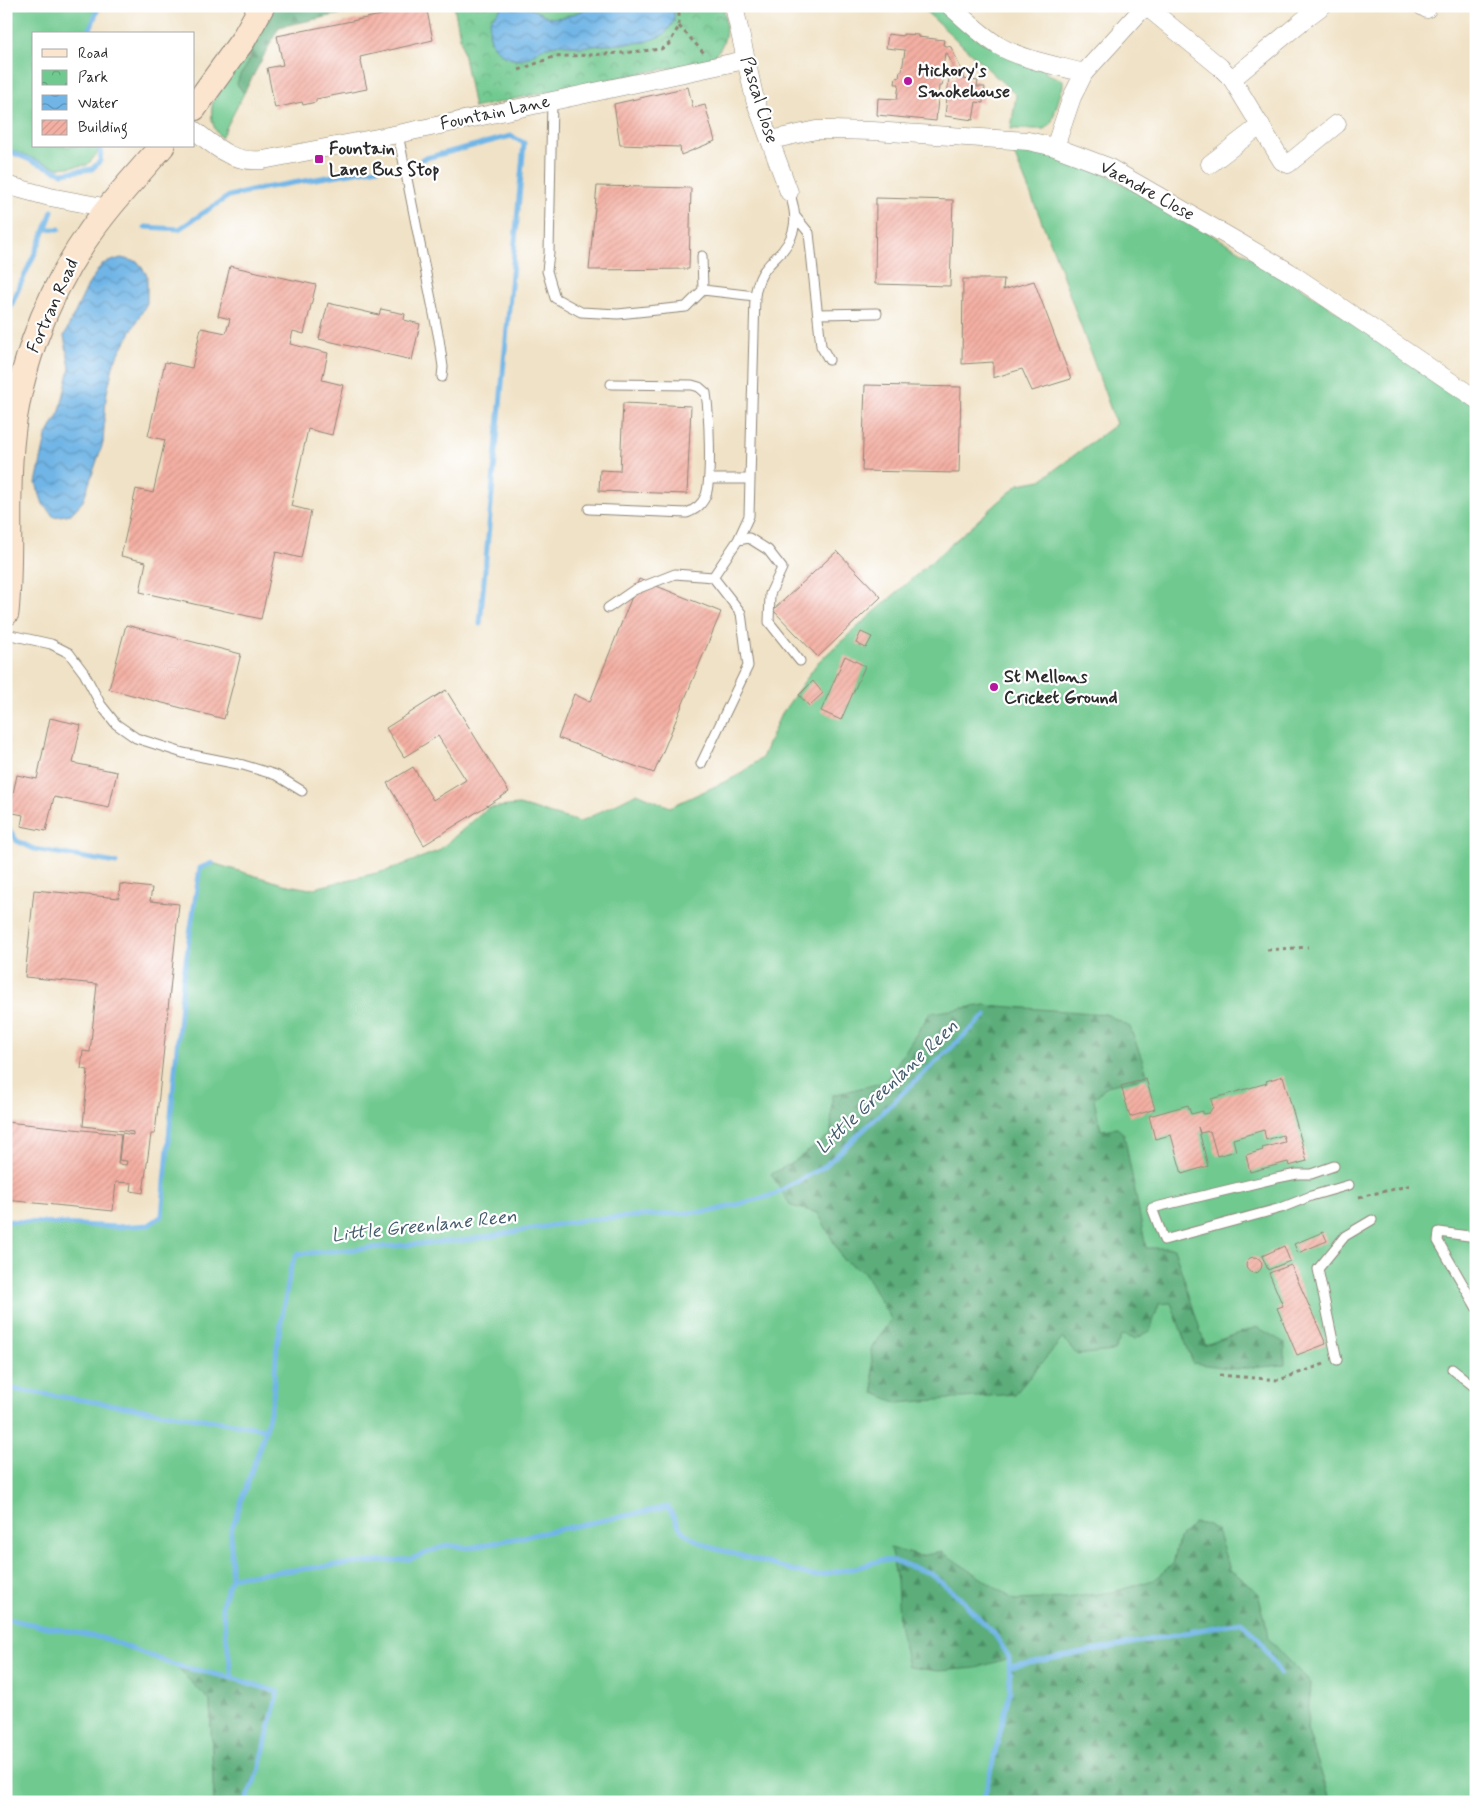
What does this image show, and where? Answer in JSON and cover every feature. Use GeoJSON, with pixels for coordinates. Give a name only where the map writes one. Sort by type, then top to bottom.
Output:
{"type":"FeatureCollection","features":[{"type":"Feature","properties":{"kind":"street"},"geometry":{"type":"LineString","coordinates":[[195,107],[243,40],[262,6]]}},
{"type":"Feature","properties":{"kind":"street","name":"Pascal Close"},"geometry":{"type":"LineString","coordinates":[[734,6],[755,100],[789,192]]}},
{"type":"Feature","properties":{"kind":"street"},"geometry":{"type":"LineString","coordinates":[[950,6],[1000,47],[1084,73]]}},
{"type":"Feature","properties":{"kind":"street"},"geometry":{"type":"LineString","coordinates":[[1055,147],[1072,97],[1084,73],[1145,6],[1232,79],[1282,161],[1288,164],[1336,124]]}},
{"type":"Feature","properties":{"kind":"street"},"geometry":{"type":"LineString","coordinates":[[1232,79],[1322,6]]}},
{"type":"Feature","properties":{"kind":"street","name":"Fountain Lane"},"geometry":{"type":"LineString","coordinates":[[195,131],[228,155],[251,161],[398,134],[745,60]]}},
{"type":"Feature","properties":{"kind":"street"},"geometry":{"type":"LineString","coordinates":[[1210,164],[1261,125]]}},
{"type":"Feature","properties":{"kind":"street","name":"Vaendre Close"},"geometry":{"type":"LineString","coordinates":[[771,140],[816,130],[873,131],[1028,141],[1055,147],[1108,167],[1289,272],[1476,399]]}},
{"type":"Feature","properties":{"kind":"street","name":"Fortran Road"},"geometry":{"type":"LineString","coordinates":[[6,613],[10,460],[14,424],[30,352],[53,296],[90,232],[106,210],[160,148]]}},
{"type":"Feature","properties":{"kind":"street"},"geometry":{"type":"LineString","coordinates":[[6,185],[50,197],[98,206],[106,210]]}},
{"type":"Feature","properties":{"kind":"lane"},"geometry":{"type":"LineString","coordinates":[[552,101],[548,271],[555,298],[581,312],[618,314],[686,307],[703,290],[702,256]]}},
{"type":"Feature","properties":{"kind":"lane"},"geometry":{"type":"LineString","coordinates":[[398,134],[439,339],[443,367],[442,377]]}},
{"type":"Feature","properties":{"kind":"lane"},"geometry":{"type":"LineString","coordinates":[[713,577],[738,540],[750,516],[749,479],[755,296],[761,275],[784,248],[795,226],[795,208],[789,192]]}},
{"type":"Feature","properties":{"kind":"lane"},"geometry":{"type":"LineString","coordinates":[[795,216],[809,234],[821,346],[829,360]]}},
{"type":"Feature","properties":{"kind":"lane"},"geometry":{"type":"LineString","coordinates":[[703,290],[755,296]]}},
{"type":"Feature","properties":{"kind":"lane"},"geometry":{"type":"LineString","coordinates":[[818,314],[877,313]]}},
{"type":"Feature","properties":{"kind":"lane"},"geometry":{"type":"LineString","coordinates":[[589,509],[687,513],[698,508],[706,496],[709,480],[706,393],[700,387],[692,385],[611,384]]}},
{"type":"Feature","properties":{"kind":"lane"},"geometry":{"type":"LineString","coordinates":[[709,480],[749,479]]}},
{"type":"Feature","properties":{"kind":"lane"},"geometry":{"type":"LineString","coordinates":[[738,540],[749,538],[762,546],[768,550],[782,568],[770,594],[769,622],[800,661]]}},
{"type":"Feature","properties":{"kind":"lane"},"geometry":{"type":"LineString","coordinates":[[608,608],[634,590],[676,574],[713,577],[741,613],[748,666],[701,764]]}},
{"type":"Feature","properties":{"kind":"lane"},"geometry":{"type":"LineString","coordinates":[[6,634],[51,644],[69,653],[84,673],[101,705],[116,724],[136,738],[183,753],[243,765],[276,776],[302,790]]}},
{"type":"Feature","properties":{"kind":"lane"},"geometry":{"type":"LineString","coordinates":[[1334,1166],[1311,1174],[1297,1174],[1277,1178],[1152,1208],[1164,1240],[1281,1208],[1311,1196],[1349,1185]]}},
{"type":"Feature","properties":{"kind":"lane"},"geometry":{"type":"LineString","coordinates":[[1337,1360],[1318,1269],[1345,1236],[1372,1220]]}},
{"type":"Feature","properties":{"kind":"lane"},"geometry":{"type":"LineString","coordinates":[[1476,1237],[1439,1232],[1438,1241],[1476,1307]]}},
{"type":"Feature","properties":{"kind":"lane"},"geometry":{"type":"LineString","coordinates":[[1452,1369],[1476,1388]]}},
{"type":"Feature","properties":{"kind":"path"},"geometry":{"type":"LineString","coordinates":[[549,6],[563,8],[574,6]]}},
{"type":"Feature","properties":{"kind":"path"},"geometry":{"type":"LineString","coordinates":[[519,70],[553,57],[661,49],[669,44],[679,26],[679,13],[676,6]]}},
{"type":"Feature","properties":{"kind":"path"},"geometry":{"type":"LineString","coordinates":[[679,26],[716,66]]}},
{"type":"Feature","properties":{"kind":"path"},"geometry":{"type":"LineString","coordinates":[[1266,950],[1308,947]]}},
{"type":"Feature","properties":{"kind":"path"},"geometry":{"type":"LineString","coordinates":[[1359,1198],[1412,1185]]}},
{"type":"Feature","properties":{"kind":"path"},"geometry":{"type":"LineString","coordinates":[[1219,1375],[1279,1380],[1337,1360]]}},
{"type":"Feature","properties":{"kind":"green space"},"geometry":{"type":"Polygon","coordinates":[[[6,6],[99,6],[89,32],[32,32],[32,148],[97,148],[98,153],[87,165],[58,168],[6,148],[6,6]]]}},
{"type":"Feature","properties":{"kind":"green space"},"geometry":{"type":"Polygon","coordinates":[[[274,6],[377,6],[279,27],[244,93],[237,84],[240,75],[250,59],[251,47],[274,6]]]}},
{"type":"Feature","properties":{"kind":"green space"},"geometry":{"type":"Polygon","coordinates":[[[454,6],[723,6],[726,33],[722,46],[718,51],[713,56],[700,62],[474,108],[454,6]]]}},
{"type":"Feature","properties":{"kind":"green space"},"geometry":{"type":"Polygon","coordinates":[[[920,6],[940,6],[980,41],[1046,70],[1045,73],[1063,80],[1063,86],[1051,124],[1044,129],[1011,129],[1016,95],[920,6]]]}},
{"type":"Feature","properties":{"kind":"green space"},"geometry":{"type":"Polygon","coordinates":[[[251,47],[246,67],[240,75],[237,84],[244,93],[221,138],[212,120],[213,101],[251,47]]]}},
{"type":"Feature","properties":{"kind":"green space"},"geometry":{"type":"Polygon","coordinates":[[[1012,149],[1040,151],[1106,174],[1286,277],[1476,406],[1476,1802],[1329,1802],[1307,1729],[1009,1667],[1010,1691],[983,1802],[245,1802],[259,1771],[278,1692],[175,1666],[210,1701],[214,1802],[6,1802],[6,1221],[117,1227],[149,1225],[162,1216],[183,980],[200,868],[212,863],[283,884],[310,889],[389,870],[438,851],[488,808],[519,805],[580,822],[637,793],[670,807],[735,777],[762,758],[780,716],[818,662],[1019,484],[1041,480],[1116,424],[1055,254],[1012,149]],[[893,1561],[897,1581],[939,1671],[893,1561]]]}},
{"type":"Feature","properties":{"kind":"green space"},"geometry":{"type":"Polygon","coordinates":[[[985,1005],[1106,1014],[1130,1027],[1148,1076],[1107,1086],[1094,1100],[1101,1130],[1117,1128],[1124,1134],[1146,1248],[1174,1248],[1205,1345],[1257,1327],[1285,1343],[1285,1365],[1235,1369],[1193,1363],[1171,1303],[1159,1304],[1150,1331],[1135,1339],[1122,1335],[1114,1351],[1077,1355],[1063,1338],[1015,1394],[898,1403],[874,1393],[871,1349],[891,1319],[864,1272],[843,1260],[818,1213],[791,1206],[771,1174],[792,1163],[831,1134],[832,1095],[885,1082],[930,1013],[985,1005]]]}},
{"type":"Feature","properties":{"kind":"green space"},"geometry":{"type":"Polygon","coordinates":[[[1194,1523],[1208,1525],[1217,1531],[1230,1570],[1258,1594],[1268,1638],[1311,1684],[1307,1729],[1329,1802],[983,1802],[1010,1691],[1009,1658],[976,1668],[939,1671],[908,1667],[899,1624],[897,1581],[890,1548],[919,1556],[942,1552],[1014,1600],[1065,1598],[1113,1592],[1153,1580],[1173,1564],[1179,1538],[1194,1523]]]}},
{"type":"Feature","properties":{"kind":"green space"},"geometry":{"type":"Polygon","coordinates":[[[174,1665],[232,1678],[278,1692],[259,1771],[245,1802],[214,1802],[210,1701],[174,1665]]]}},
{"type":"Feature","properties":{"kind":"water"},"geometry":{"type":"Polygon","coordinates":[[[503,6],[525,6],[551,18],[565,17],[595,6],[671,6],[674,10],[674,21],[665,34],[646,42],[579,47],[561,44],[542,48],[529,57],[515,60],[504,56],[493,46],[489,33],[490,20],[503,6]]]}},
{"type":"Feature","properties":{"kind":"water"},"geometry":{"type":"Polygon","coordinates":[[[121,258],[138,262],[147,275],[147,303],[114,362],[106,397],[103,443],[83,501],[71,514],[54,517],[43,504],[36,483],[46,437],[60,411],[70,368],[64,336],[88,285],[102,264],[121,258]]]}},
{"type":"Feature","properties":{"kind":"building"},"geometry":{"type":"Polygon","coordinates":[[[426,6],[433,40],[360,57],[367,89],[316,99],[316,102],[303,105],[302,102],[275,108],[267,68],[283,65],[277,36],[426,6]]]}},
{"type":"Feature","properties":{"kind":"building"},"geometry":{"type":"Polygon","coordinates":[[[888,34],[918,35],[918,37],[944,40],[943,45],[951,47],[964,76],[963,79],[978,81],[977,87],[985,87],[983,103],[976,102],[973,120],[945,116],[949,78],[956,78],[947,53],[945,53],[943,68],[946,69],[946,74],[944,74],[942,86],[939,86],[936,121],[877,115],[878,98],[897,99],[899,84],[895,84],[896,77],[899,78],[900,71],[902,71],[905,50],[886,48],[888,34]]]}},
{"type":"Feature","properties":{"kind":"building"},"geometry":{"type":"Polygon","coordinates":[[[688,87],[693,108],[705,105],[715,141],[681,155],[680,147],[620,145],[614,104],[688,87]]]}},
{"type":"Feature","properties":{"kind":"building"},"geometry":{"type":"Polygon","coordinates":[[[597,186],[691,188],[689,269],[589,270],[597,186]]]}},
{"type":"Feature","properties":{"kind":"building"},"geometry":{"type":"Polygon","coordinates":[[[876,198],[953,200],[950,286],[875,284],[876,198]]]}},
{"type":"Feature","properties":{"kind":"building"},"geometry":{"type":"Polygon","coordinates":[[[230,266],[316,285],[304,334],[293,331],[290,344],[328,353],[322,380],[343,385],[332,435],[308,429],[291,506],[311,511],[301,558],[276,552],[261,619],[140,592],[146,562],[121,556],[136,489],[153,493],[165,440],[148,436],[165,362],[192,368],[201,328],[226,333],[230,319],[218,316],[230,266]]]}},
{"type":"Feature","properties":{"kind":"building"},"geometry":{"type":"Polygon","coordinates":[[[963,279],[1004,279],[1003,290],[1034,281],[1071,379],[1032,391],[1022,369],[993,378],[993,362],[962,364],[963,279]]]}},
{"type":"Feature","properties":{"kind":"building"},"geometry":{"type":"Polygon","coordinates":[[[328,303],[379,315],[381,309],[405,314],[404,320],[420,324],[412,360],[319,339],[328,303]]]}},
{"type":"Feature","properties":{"kind":"building"},"geometry":{"type":"Polygon","coordinates":[[[865,385],[961,387],[959,473],[862,471],[865,385]]]}},
{"type":"Feature","properties":{"kind":"building"},"geometry":{"type":"Polygon","coordinates":[[[623,403],[691,406],[687,494],[599,491],[600,470],[620,471],[623,403]]]}},
{"type":"Feature","properties":{"kind":"building"},"geometry":{"type":"Polygon","coordinates":[[[837,551],[881,597],[818,657],[773,610],[837,551]]]}},
{"type":"Feature","properties":{"kind":"building"},"geometry":{"type":"Polygon","coordinates":[[[639,579],[721,612],[654,773],[558,738],[574,694],[590,702],[639,579]]]}},
{"type":"Feature","properties":{"kind":"building"},"geometry":{"type":"Polygon","coordinates":[[[126,625],[241,654],[224,719],[109,689],[126,625]]]}},
{"type":"Feature","properties":{"kind":"building"},"geometry":{"type":"Polygon","coordinates":[[[861,632],[872,637],[866,648],[856,643],[861,632]]]}},
{"type":"Feature","properties":{"kind":"building"},"geometry":{"type":"Polygon","coordinates":[[[845,656],[865,666],[841,720],[821,711],[845,656]]]}},
{"type":"Feature","properties":{"kind":"building"},"geometry":{"type":"Polygon","coordinates":[[[813,681],[823,693],[809,706],[799,695],[813,681]]]}},
{"type":"Feature","properties":{"kind":"building"},"geometry":{"type":"Polygon","coordinates":[[[446,690],[509,792],[424,845],[387,783],[413,767],[433,800],[466,780],[438,736],[404,757],[386,728],[446,690]]]}},
{"type":"Feature","properties":{"kind":"building"},"geometry":{"type":"Polygon","coordinates":[[[50,718],[81,725],[73,763],[117,772],[109,808],[54,797],[46,831],[21,826],[23,815],[9,812],[17,775],[37,779],[50,718]]]}},
{"type":"Feature","properties":{"kind":"building"},"geometry":{"type":"Polygon","coordinates":[[[120,884],[152,888],[150,901],[179,904],[155,1134],[151,1134],[143,1193],[131,1191],[132,1183],[116,1182],[113,1211],[6,1200],[6,1122],[121,1134],[118,1164],[126,1165],[127,1161],[119,1160],[122,1133],[133,1135],[133,1132],[83,1126],[88,1070],[81,1069],[83,1051],[90,1052],[97,984],[25,977],[34,890],[119,898],[120,884]]]}},
{"type":"Feature","properties":{"kind":"building"},"geometry":{"type":"Polygon","coordinates":[[[1283,1076],[1307,1161],[1289,1166],[1288,1162],[1250,1172],[1246,1155],[1263,1150],[1262,1148],[1285,1142],[1283,1135],[1266,1140],[1264,1130],[1233,1139],[1236,1151],[1217,1156],[1210,1131],[1200,1133],[1198,1127],[1208,1166],[1182,1174],[1171,1135],[1155,1139],[1149,1116],[1188,1105],[1191,1114],[1203,1111],[1203,1114],[1209,1113],[1213,1107],[1211,1099],[1267,1083],[1266,1081],[1283,1076]]]}},
{"type":"Feature","properties":{"kind":"building"},"geometry":{"type":"Polygon","coordinates":[[[1146,1079],[1155,1109],[1130,1117],[1121,1086],[1146,1079]]]}},
{"type":"Feature","properties":{"kind":"building"},"geometry":{"type":"Polygon","coordinates":[[[1323,1232],[1327,1241],[1298,1253],[1294,1244],[1323,1232]]]}},
{"type":"Feature","properties":{"kind":"building"},"geometry":{"type":"Polygon","coordinates":[[[1284,1246],[1290,1261],[1268,1270],[1262,1256],[1284,1246]]]}},
{"type":"Feature","properties":{"kind":"building"},"geometry":{"type":"Polygon","coordinates":[[[1251,1257],[1257,1257],[1262,1262],[1260,1271],[1251,1273],[1246,1268],[1246,1262],[1251,1257]]]}},
{"type":"Feature","properties":{"kind":"building"},"geometry":{"type":"Polygon","coordinates":[[[1291,1265],[1326,1344],[1297,1355],[1277,1308],[1283,1306],[1269,1273],[1291,1265]]]}},
{"type":"Feature","properties":{"kind":"waterway"},"geometry":{"type":"LineString","coordinates":[[89,32],[99,6]]}},
{"type":"Feature","properties":{"kind":"waterway"},"geometry":{"type":"LineString","coordinates":[[422,159],[511,136],[524,143],[480,624]]}},
{"type":"Feature","properties":{"kind":"waterway"},"geometry":{"type":"LineString","coordinates":[[6,150],[62,173],[92,169],[100,161],[101,152],[99,148]]}},
{"type":"Feature","properties":{"kind":"waterway"},"geometry":{"type":"LineString","coordinates":[[145,227],[179,229],[229,196],[379,168]]}},
{"type":"Feature","properties":{"kind":"waterway"},"geometry":{"type":"LineString","coordinates":[[6,319],[52,211]]}},
{"type":"Feature","properties":{"kind":"waterway"},"geometry":{"type":"LineString","coordinates":[[46,229],[59,229]]}},
{"type":"Feature","properties":{"kind":"waterway"},"geometry":{"type":"LineString","coordinates":[[6,825],[17,841],[34,849],[116,863]]}},
{"type":"Feature","properties":{"kind":"waterway"},"geometry":{"type":"LineString","coordinates":[[6,1221],[117,1227],[149,1225],[162,1216],[183,980],[200,868],[212,863]]}},
{"type":"Feature","properties":{"kind":"waterway","name":"Little Greenlane Reen"},"geometry":{"type":"LineString","coordinates":[[6,1388],[266,1429],[273,1398],[277,1345],[291,1267],[297,1254],[468,1240],[584,1220],[713,1211],[773,1195],[825,1166],[986,1015]]}},
{"type":"Feature","properties":{"kind":"waterway"},"geometry":{"type":"LineString","coordinates":[[232,1678],[222,1605],[231,1577],[231,1531],[266,1429]]}},
{"type":"Feature","properties":{"kind":"waterway"},"geometry":{"type":"LineString","coordinates":[[231,1577],[411,1559],[447,1545],[469,1548],[668,1507],[682,1531],[694,1539],[713,1548],[813,1576],[856,1568],[882,1560],[893,1561],[930,1573],[955,1593],[995,1635],[1009,1657],[1010,1691],[983,1802]]}},
{"type":"Feature","properties":{"kind":"waterway"},"geometry":{"type":"LineString","coordinates":[[6,1619],[107,1639],[174,1665],[232,1678],[278,1692],[259,1771],[245,1802]]}},
{"type":"Feature","properties":{"kind":"waterway"},"geometry":{"type":"LineString","coordinates":[[1009,1667],[1241,1622],[1257,1636],[1280,1673]]}},
{"type":"Feature","properties":{"kind":"place","name":"Hickory's Smokehouse"},"geometry":{"type":"Point","coordinates":[908,81]}},
{"type":"Feature","properties":{"kind":"place","name":"Fountain Lane Bus Stop"},"geometry":{"type":"Point","coordinates":[319,159]}},
{"type":"Feature","properties":{"kind":"place","name":"St Mellons Cricket Ground"},"geometry":{"type":"Point","coordinates":[994,687]}}]}
